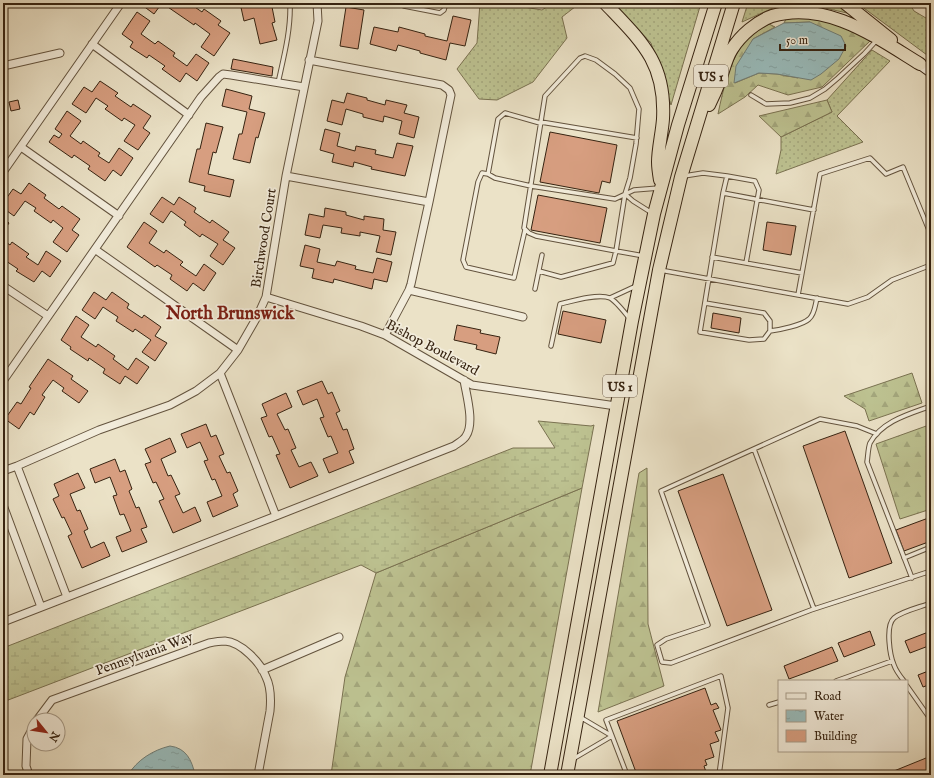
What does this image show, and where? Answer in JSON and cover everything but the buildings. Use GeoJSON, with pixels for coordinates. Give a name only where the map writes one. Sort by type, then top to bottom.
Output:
{"type":"FeatureCollection","features":[{"type":"Feature","properties":{"kind":"highway"},"geometry":{"type":"LineString","coordinates":[[605,3],[642,43],[651,56],[658,71],[663,105],[658,160],[660,188]]}},
{"type":"Feature","properties":{"kind":"highway","name":"US 1"},"geometry":{"type":"LineString","coordinates":[[550,775],[616,406],[654,214],[678,125],[716,3]]}},
{"type":"Feature","properties":{"kind":"highway","name":"US 1"},"geometry":{"type":"LineString","coordinates":[[567,775],[659,270],[681,177],[734,3]]}},
{"type":"Feature","properties":{"kind":"highway"},"geometry":{"type":"LineString","coordinates":[[845,3],[920,64]]}},
{"type":"Feature","properties":{"kind":"highway"},"geometry":{"type":"LineString","coordinates":[[689,150],[730,54],[743,36],[762,21],[779,14],[787,12],[812,11],[844,20],[878,38],[920,64]]}},
{"type":"Feature","properties":{"kind":"main road"},"geometry":{"type":"LineString","coordinates":[[920,64],[931,72]]}},
{"type":"Feature","properties":{"kind":"street"},"geometry":{"type":"LineString","coordinates":[[3,172],[121,3]]}},
{"type":"Feature","properties":{"kind":"street","name":"Birchwood Court"},"geometry":{"type":"LineString","coordinates":[[3,471],[18,466],[99,430],[170,405],[196,391],[220,373],[238,350],[257,317],[266,297],[286,176],[318,21],[317,3]]}},
{"type":"Feature","properties":{"kind":"street"},"geometry":{"type":"LineString","coordinates":[[92,44],[189,115]]}},
{"type":"Feature","properties":{"kind":"street"},"geometry":{"type":"LineString","coordinates":[[3,66],[60,53]]}},
{"type":"Feature","properties":{"kind":"street"},"geometry":{"type":"LineString","coordinates":[[310,60],[442,85],[449,90],[451,95],[409,290],[385,334]]}},
{"type":"Feature","properties":{"kind":"street"},"geometry":{"type":"LineString","coordinates":[[3,380],[96,250],[201,97],[219,77],[223,74],[304,87]]}},
{"type":"Feature","properties":{"kind":"street"},"geometry":{"type":"LineString","coordinates":[[20,147],[119,216]]}},
{"type":"Feature","properties":{"kind":"street"},"geometry":{"type":"LineString","coordinates":[[286,176],[429,202]]}},
{"type":"Feature","properties":{"kind":"street"},"geometry":{"type":"LineString","coordinates":[[96,250],[238,350]]}},
{"type":"Feature","properties":{"kind":"street"},"geometry":{"type":"LineString","coordinates":[[3,286],[48,316]]}},
{"type":"Feature","properties":{"kind":"street"},"geometry":{"type":"LineString","coordinates":[[409,290],[523,317]]}},
{"type":"Feature","properties":{"kind":"street","name":"Bishop Boulevard"},"geometry":{"type":"LineString","coordinates":[[266,297],[385,334],[472,385],[616,406]]}},
{"type":"Feature","properties":{"kind":"street"},"geometry":{"type":"LineString","coordinates":[[220,373],[276,516]]}},
{"type":"Feature","properties":{"kind":"street"},"geometry":{"type":"LineString","coordinates":[[3,622],[447,449],[464,438],[468,432],[470,420],[464,380]]}},
{"type":"Feature","properties":{"kind":"street"},"geometry":{"type":"LineString","coordinates":[[18,466],[67,597]]}},
{"type":"Feature","properties":{"kind":"street"},"geometry":{"type":"LineString","coordinates":[[3,505],[41,606]]}},
{"type":"Feature","properties":{"kind":"street"},"geometry":{"type":"LineString","coordinates":[[262,670],[339,637]]}},
{"type":"Feature","properties":{"kind":"street","name":"Pennsylvania Way"},"geometry":{"type":"LineString","coordinates":[[43,712],[52,700],[210,643],[225,641],[241,647],[248,652],[266,676],[268,683],[271,702],[258,775]]}},
{"type":"Feature","properties":{"kind":"street"},"geometry":{"type":"LineString","coordinates":[[27,752],[26,766],[29,775]]}},
{"type":"Feature","properties":{"kind":"lane"},"geometry":{"type":"LineString","coordinates":[[278,83],[286,47],[290,3]]}},
{"type":"Feature","properties":{"kind":"lane"},"geometry":{"type":"LineString","coordinates":[[396,3],[440,13],[444,10],[446,3]]}},
{"type":"Feature","properties":{"kind":"lane"},"geometry":{"type":"LineString","coordinates":[[752,95],[766,104],[790,103],[810,98],[825,89],[838,78],[864,54],[878,38]]}},
{"type":"Feature","properties":{"kind":"lane"},"geometry":{"type":"LineString","coordinates":[[539,271],[561,276],[613,263],[616,251],[625,194],[630,178],[636,144],[639,109],[630,88],[606,66],[585,56],[580,58],[545,96],[531,186],[524,228],[525,230],[514,278],[466,267],[463,260],[478,182],[482,173],[488,174],[495,178],[531,186],[615,199],[625,194],[634,190],[660,188]]}},
{"type":"Feature","properties":{"kind":"lane"},"geometry":{"type":"LineString","coordinates":[[488,174],[498,120],[505,114],[541,122],[636,138]]}},
{"type":"Feature","properties":{"kind":"lane"},"geometry":{"type":"LineString","coordinates":[[798,295],[820,174],[870,158],[886,174],[904,167],[931,235]]}},
{"type":"Feature","properties":{"kind":"lane"},"geometry":{"type":"LineString","coordinates":[[681,177],[703,173],[755,181],[759,190],[746,263]]}},
{"type":"Feature","properties":{"kind":"lane"},"geometry":{"type":"LineString","coordinates":[[705,303],[764,313],[770,321],[770,331],[764,339],[749,340],[700,332],[712,257],[727,176]]}},
{"type":"Feature","properties":{"kind":"lane"},"geometry":{"type":"LineString","coordinates":[[625,194],[633,202],[654,214]]}},
{"type":"Feature","properties":{"kind":"lane"},"geometry":{"type":"LineString","coordinates":[[723,194],[814,210]]}},
{"type":"Feature","properties":{"kind":"lane"},"geometry":{"type":"LineString","coordinates":[[525,230],[536,236],[645,256]]}},
{"type":"Feature","properties":{"kind":"lane"},"geometry":{"type":"LineString","coordinates":[[535,289],[542,254]]}},
{"type":"Feature","properties":{"kind":"lane"},"geometry":{"type":"LineString","coordinates":[[712,257],[802,272]]}},
{"type":"Feature","properties":{"kind":"lane"},"geometry":{"type":"LineString","coordinates":[[659,270],[848,304],[868,297],[892,280],[931,265]]}},
{"type":"Feature","properties":{"kind":"lane"},"geometry":{"type":"LineString","coordinates":[[551,346],[560,304],[582,299],[600,297],[610,298],[639,285]]}},
{"type":"Feature","properties":{"kind":"lane"},"geometry":{"type":"LineString","coordinates":[[610,298],[632,321]]}},
{"type":"Feature","properties":{"kind":"lane"},"geometry":{"type":"LineString","coordinates":[[770,331],[782,330],[809,320],[814,312],[817,298]]}},
{"type":"Feature","properties":{"kind":"lane"},"geometry":{"type":"LineString","coordinates":[[912,578],[867,462],[870,445],[879,431],[898,418],[931,406]]}},
{"type":"Feature","properties":{"kind":"lane"},"geometry":{"type":"LineString","coordinates":[[876,434],[857,426],[820,419],[661,491],[708,625],[666,639],[657,645],[662,662],[671,663],[814,609],[931,571]]}},
{"type":"Feature","properties":{"kind":"lane"},"geometry":{"type":"LineString","coordinates":[[754,449],[814,609]]}},
{"type":"Feature","properties":{"kind":"lane"},"geometry":{"type":"LineString","coordinates":[[904,558],[931,547]]}},
{"type":"Feature","properties":{"kind":"lane"},"geometry":{"type":"LineString","coordinates":[[903,680],[892,661],[889,630],[891,621],[900,615],[931,603]]}},
{"type":"Feature","properties":{"kind":"lane"},"geometry":{"type":"LineString","coordinates":[[839,680],[892,661]]}},
{"type":"Feature","properties":{"kind":"lane"},"geometry":{"type":"LineString","coordinates":[[627,775],[606,720],[721,676],[728,708],[719,775]]}},
{"type":"Feature","properties":{"kind":"lane"},"geometry":{"type":"LineString","coordinates":[[908,687],[931,720]]}},
{"type":"Feature","properties":{"kind":"lane"},"geometry":{"type":"LineString","coordinates":[[769,705],[778,702]]}},
{"type":"Feature","properties":{"kind":"lane"},"geometry":{"type":"LineString","coordinates":[[578,716],[612,736]]}},
{"type":"Feature","properties":{"kind":"lane"},"geometry":{"type":"LineString","coordinates":[[570,761],[612,736]]}},
{"type":"Feature","properties":{"kind":"green space"},"geometry":{"type":"Polygon","coordinates":[[[480,3],[500,3],[542,10],[553,3],[580,3],[562,17],[567,38],[533,82],[497,100],[479,99],[457,69],[477,43],[480,3]]]}},
{"type":"Feature","properties":{"kind":"green space"},"geometry":{"type":"Polygon","coordinates":[[[613,3],[701,3],[671,105],[651,43],[613,3]]]}},
{"type":"Feature","properties":{"kind":"green space"},"geometry":{"type":"Polygon","coordinates":[[[748,3],[837,3],[847,13],[807,4],[773,8],[742,22],[748,3]]]}},
{"type":"Feature","properties":{"kind":"green space"},"geometry":{"type":"Polygon","coordinates":[[[857,3],[909,3],[914,11],[931,21],[931,58],[857,3]]]}},
{"type":"Feature","properties":{"kind":"green space"},"geometry":{"type":"Polygon","coordinates":[[[809,17],[841,24],[870,41],[822,87],[788,95],[758,85],[745,97],[718,114],[731,65],[740,47],[754,33],[769,24],[775,27],[753,39],[735,83],[759,73],[777,74],[798,78],[810,22],[784,23],[786,19],[809,17]]]}},
{"type":"Feature","properties":{"kind":"green space"},"geometry":{"type":"Polygon","coordinates":[[[872,50],[890,61],[837,116],[863,142],[776,174],[781,150],[781,137],[832,112],[827,100],[872,50]]]}},
{"type":"Feature","properties":{"kind":"green space"},"geometry":{"type":"Polygon","coordinates":[[[827,100],[832,112],[781,137],[759,116],[827,100]]]}},
{"type":"Feature","properties":{"kind":"green space"},"geometry":{"type":"Polygon","coordinates":[[[912,373],[922,403],[869,421],[865,409],[844,396],[912,373]]]}},
{"type":"Feature","properties":{"kind":"green space"},"geometry":{"type":"Polygon","coordinates":[[[538,421],[591,426],[594,425],[582,488],[376,573],[361,565],[3,702],[3,648],[513,448],[555,448],[538,421]]]}},
{"type":"Feature","properties":{"kind":"green space"},"geometry":{"type":"Polygon","coordinates":[[[929,425],[931,433],[931,509],[900,519],[876,444],[929,425]]]}},
{"type":"Feature","properties":{"kind":"green space"},"geometry":{"type":"Polygon","coordinates":[[[647,468],[648,624],[664,686],[598,712],[639,473],[647,468]]]}},
{"type":"Feature","properties":{"kind":"green space"},"geometry":{"type":"Polygon","coordinates":[[[582,488],[530,775],[331,775],[345,677],[376,573],[582,488]]]}},
{"type":"Feature","properties":{"kind":"water"},"geometry":{"type":"Polygon","coordinates":[[[810,22],[841,36],[846,46],[839,59],[821,74],[811,80],[777,74],[759,73],[734,83],[736,66],[753,39],[784,23],[810,22]]]}},
{"type":"Feature","properties":{"kind":"water"},"geometry":{"type":"Polygon","coordinates":[[[170,746],[176,747],[184,752],[192,764],[195,775],[128,775],[146,756],[170,746]]]}},
{"type":"Feature","properties":{"kind":"district","name":"North Brunswick"},"geometry":{"type":"Point","coordinates":[230,313]}}]}
